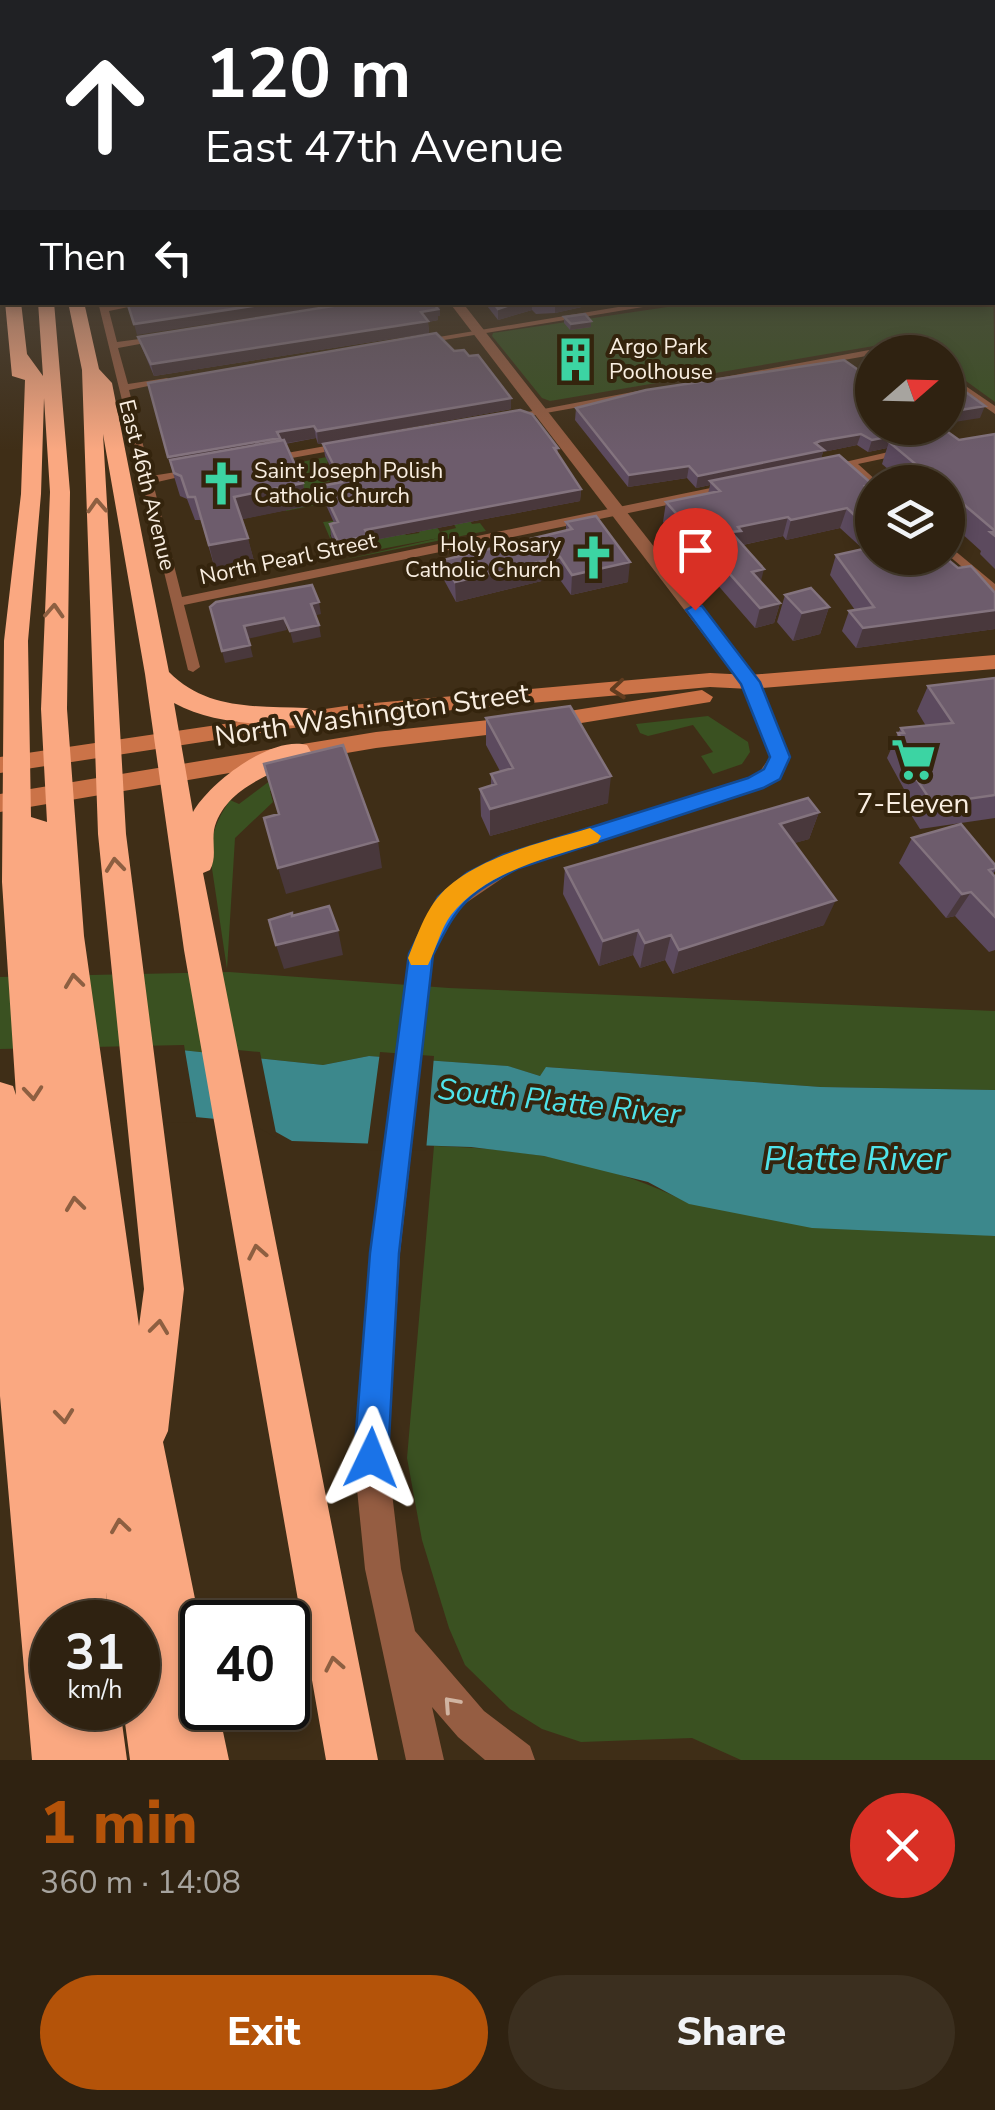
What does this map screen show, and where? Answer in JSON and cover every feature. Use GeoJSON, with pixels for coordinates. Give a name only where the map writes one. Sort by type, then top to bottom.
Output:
{"type":"FeatureCollection","features":[{"type":"Feature","properties":{"kind":"highway"},"geometry":{"type":"LineString","coordinates":[[0,607],[22,422],[13,305]]}},
{"type":"Feature","properties":{"kind":"highway"},"geometry":{"type":"LineString","coordinates":[[46,305],[60,492],[45,521],[34,614],[35,824],[48,992],[131,1600]]}},
{"type":"Feature","properties":{"kind":"highway"},"geometry":{"type":"LineString","coordinates":[[77,305],[90,370],[104,709],[128,995],[164,1289],[142,1458]]}},
{"type":"Feature","properties":{"kind":"highway"},"geometry":{"type":"LineString","coordinates":[[19,356],[34,376],[35,431],[16,641],[33,712],[70,956],[114,1302],[203,1760]]}},
{"type":"Feature","properties":{"kind":"highway"},"geometry":{"type":"LineString","coordinates":[[90,370],[103,383],[157,674],[200,950],[352,1760]]}},
{"type":"Feature","properties":{"kind":"highway"},"geometry":{"type":"LineString","coordinates":[[157,674],[185,700],[214,710],[306,718]]}},
{"type":"Feature","properties":{"kind":"highway"},"geometry":{"type":"LineString","coordinates":[[33,712],[16,882],[83,1600]]}},
{"type":"Feature","properties":{"kind":"highway"},"geometry":{"type":"LineString","coordinates":[[200,950],[200,828],[214,802],[235,781],[298,752]]}},
{"type":"Feature","properties":{"kind":"highway"},"geometry":{"type":"LineString","coordinates":[[0,1098],[6,1302],[58,1760]]}},
{"type":"Feature","properties":{"kind":"highway"},"geometry":{"type":"LineString","coordinates":[[98,1730],[101,1760]]}},
{"type":"Feature","properties":{"kind":"highway"},"geometry":{"type":"LineString","coordinates":[[151,1730],[156,1760]]}},
{"type":"Feature","properties":{"kind":"main road","name":"North Washington Street"},"geometry":{"type":"LineString","coordinates":[[0,764],[306,718],[710,680],[750,682],[995,662]]}},
{"type":"Feature","properties":{"kind":"main road","name":"North Washington Street"},"geometry":{"type":"LineString","coordinates":[[0,803],[298,752],[442,731],[563,720],[714,695],[750,682]]}},
{"type":"Feature","properties":{"kind":"street"},"geometry":{"type":"LineString","coordinates":[[425,1760],[379,1544],[371,1458],[384,1253],[416,974],[441,910],[475,880],[511,862],[756,783],[772,774],[780,757],[750,682],[457,305]]}},
{"type":"Feature","properties":{"kind":"street"},"geometry":{"type":"LineString","coordinates":[[404,344],[650,305]]}},
{"type":"Feature","properties":{"kind":"street","name":"East 46th Avenue"},"geometry":{"type":"LineString","coordinates":[[103,306],[193,667]]}},
{"type":"Feature","properties":{"kind":"street"},"geometry":{"type":"LineString","coordinates":[[113,346],[168,338]]}},
{"type":"Feature","properties":{"kind":"street"},"geometry":{"type":"LineString","coordinates":[[704,382],[855,355]]}},
{"type":"Feature","properties":{"kind":"street"},"geometry":{"type":"LineString","coordinates":[[123,388],[178,379]]}},
{"type":"Feature","properties":{"kind":"street"},"geometry":{"type":"LineString","coordinates":[[487,420],[665,389]]}},
{"type":"Feature","properties":{"kind":"street"},"geometry":{"type":"LineString","coordinates":[[965,389],[995,411]]}},
{"type":"Feature","properties":{"kind":"street"},"geometry":{"type":"LineString","coordinates":[[259,460],[354,444]]}},
{"type":"Feature","properties":{"kind":"street"},"geometry":{"type":"LineString","coordinates":[[815,470],[921,448]]}},
{"type":"Feature","properties":{"kind":"street"},"geometry":{"type":"LineString","coordinates":[[850,463],[855,468]]}},
{"type":"Feature","properties":{"kind":"street"},"geometry":{"type":"LineString","coordinates":[[146,480],[202,470]]}},
{"type":"Feature","properties":{"kind":"street","name":"North Pearl Street"},"geometry":{"type":"LineString","coordinates":[[176,602],[738,486]]}},
{"type":"Feature","properties":{"kind":"street"},"geometry":{"type":"LineString","coordinates":[[965,565],[995,591]]}},
{"type":"Feature","properties":{"kind":"street"},"geometry":{"type":"LineString","coordinates":[[398,1637],[471,1724],[516,1760]]}},
{"type":"Feature","properties":{"kind":"green space"},"geometry":{"type":"Polygon","coordinates":[[[681,305],[993,305],[995,402],[965,380],[965,335],[855,335],[855,349],[550,401],[542,398],[492,336],[681,305]]]}},
{"type":"Feature","properties":{"kind":"green space"},"geometry":{"type":"Polygon","coordinates":[[[332,456],[327,463],[336,480],[317,484],[326,503],[286,511],[280,466],[332,456]]]}},
{"type":"Feature","properties":{"kind":"green space"},"geometry":{"type":"Polygon","coordinates":[[[459,503],[472,524],[480,523],[486,531],[338,561],[439,538],[350,555],[370,548],[361,530],[330,535],[338,555],[347,555],[338,557],[323,522],[395,514],[406,535],[419,533],[428,511],[440,532],[456,528],[445,506],[459,503]]]}},
{"type":"Feature","properties":{"kind":"green space"},"geometry":{"type":"Polygon","coordinates":[[[708,716],[748,742],[750,752],[742,764],[713,774],[701,756],[713,752],[693,725],[648,736],[640,733],[636,724],[708,716]]]}},
{"type":"Feature","properties":{"kind":"green space"},"geometry":{"type":"Polygon","coordinates":[[[347,771],[270,791],[273,802],[235,838],[227,969],[210,855],[214,833],[230,800],[239,804],[279,774],[347,771]]]}},
{"type":"Feature","properties":{"kind":"green space"},"geometry":{"type":"Polygon","coordinates":[[[229,972],[449,988],[995,1011],[995,1090],[821,1087],[547,1067],[540,1076],[507,1066],[369,1056],[323,1065],[172,1049],[0,1056],[0,977],[229,972]]]}},
{"type":"Feature","properties":{"kind":"green space"},"geometry":{"type":"Polygon","coordinates":[[[434,1146],[500,1150],[565,1160],[629,1178],[690,1204],[995,1236],[995,1760],[741,1760],[692,1738],[581,1742],[542,1729],[510,1709],[465,1665],[449,1628],[422,1540],[407,1458],[434,1146]]]}},
{"type":"Feature","properties":{"kind":"water","name":"Platte River"},"geometry":{"type":"Polygon","coordinates":[[[172,1049],[323,1065],[369,1056],[508,1066],[540,1076],[546,1067],[821,1087],[995,1090],[995,1236],[812,1228],[689,1204],[648,1182],[544,1156],[471,1147],[292,1141],[260,1123],[195,1117],[0,1054],[172,1049]]]}},
{"type":"Feature","properties":{"kind":"pier"},"geometry":{"type":"Polygon","coordinates":[[[184,1045],[197,1122],[0,1127],[0,1049],[184,1045]]]}},
{"type":"Feature","properties":{"kind":"pier"},"geometry":{"type":"Polygon","coordinates":[[[206,1047],[260,1052],[277,1138],[259,1128],[220,1124],[206,1047]]]}},
{"type":"Feature","properties":{"kind":"pier"},"geometry":{"type":"Polygon","coordinates":[[[380,1052],[434,1056],[426,1151],[367,1150],[380,1052]]]}},
{"type":"Feature","properties":{"kind":"building"},"geometry":{"type":"Polygon","coordinates":[[[128,305],[258,305],[134,324],[128,305]]]}},
{"type":"Feature","properties":{"kind":"building"},"geometry":{"type":"Polygon","coordinates":[[[339,305],[435,305],[438,309],[421,312],[428,321],[151,364],[138,337],[339,305]]]}},
{"type":"Feature","properties":{"kind":"building"},"geometry":{"type":"Polygon","coordinates":[[[585,314],[591,321],[571,324],[564,317],[585,314]]]}},
{"type":"Feature","properties":{"kind":"building"},"geometry":{"type":"Polygon","coordinates":[[[436,333],[454,351],[478,355],[511,398],[317,431],[314,426],[277,432],[280,438],[168,457],[148,383],[436,333]]]}},
{"type":"Feature","properties":{"kind":"building"},"geometry":{"type":"Polygon","coordinates":[[[844,360],[855,368],[855,435],[815,443],[824,450],[698,476],[689,466],[629,475],[576,408],[646,390],[844,360]]]}},
{"type":"Feature","properties":{"kind":"building"},"geometry":{"type":"Polygon","coordinates":[[[965,391],[985,406],[965,409],[965,391]]]}},
{"type":"Feature","properties":{"kind":"building"},"geometry":{"type":"Polygon","coordinates":[[[520,410],[532,414],[558,448],[554,448],[581,489],[365,530],[368,536],[338,542],[330,524],[338,522],[321,486],[342,482],[323,444],[520,410]]]}},
{"type":"Feature","properties":{"kind":"building"},"geometry":{"type":"Polygon","coordinates":[[[995,434],[995,531],[965,505],[965,465],[917,465],[893,445],[965,445],[965,439],[995,434]]]}},
{"type":"Feature","properties":{"kind":"building"},"geometry":{"type":"Polygon","coordinates":[[[284,440],[303,483],[234,497],[248,538],[209,545],[195,497],[188,497],[170,460],[284,440]]]}},
{"type":"Feature","properties":{"kind":"building"},"geometry":{"type":"Polygon","coordinates":[[[839,455],[855,469],[855,516],[847,508],[738,527],[741,531],[731,532],[764,569],[752,572],[780,603],[760,608],[666,502],[720,491],[710,481],[839,455]]]}},
{"type":"Feature","properties":{"kind":"building"},"geometry":{"type":"Polygon","coordinates":[[[596,516],[630,562],[572,575],[560,557],[455,582],[443,560],[572,529],[566,522],[596,516]]]}},
{"type":"Feature","properties":{"kind":"building"},"geometry":{"type":"Polygon","coordinates":[[[855,551],[855,575],[965,575],[965,567],[971,566],[995,593],[995,610],[863,628],[849,611],[874,607],[836,555],[855,551]]]}},
{"type":"Feature","properties":{"kind":"building"},"geometry":{"type":"Polygon","coordinates":[[[312,585],[319,602],[311,604],[319,625],[290,631],[284,618],[244,626],[250,645],[222,651],[210,607],[216,602],[312,585]]]}},
{"type":"Feature","properties":{"kind":"building"},"geometry":{"type":"Polygon","coordinates":[[[811,588],[829,607],[802,613],[785,595],[811,588]]]}},
{"type":"Feature","properties":{"kind":"building"},"geometry":{"type":"Polygon","coordinates":[[[995,678],[995,795],[933,804],[913,774],[921,773],[898,733],[904,733],[901,728],[953,723],[928,686],[995,678]]]}},
{"type":"Feature","properties":{"kind":"building"},"geometry":{"type":"Polygon","coordinates":[[[570,706],[611,776],[490,809],[480,789],[496,784],[491,774],[513,768],[486,718],[570,706]]]}},
{"type":"Feature","properties":{"kind":"building"},"geometry":{"type":"Polygon","coordinates":[[[343,745],[378,841],[278,868],[264,818],[279,814],[264,764],[343,745]]]}},
{"type":"Feature","properties":{"kind":"building"},"geometry":{"type":"Polygon","coordinates":[[[808,798],[819,812],[780,824],[836,900],[679,950],[671,935],[645,943],[638,930],[603,941],[565,868],[808,798]]]}},
{"type":"Feature","properties":{"kind":"building"},"geometry":{"type":"Polygon","coordinates":[[[961,824],[995,865],[989,870],[995,877],[995,917],[971,892],[962,894],[912,838],[961,824]]]}},
{"type":"Feature","properties":{"kind":"building"},"geometry":{"type":"Polygon","coordinates":[[[329,906],[338,930],[276,945],[269,920],[329,906]]]}},
{"type":"Feature","properties":{"kind":"slow traffic"},"geometry":{"type":"LineString","coordinates":[[420,958],[441,910],[475,880],[511,862],[590,836]]}},
{"type":"Feature","properties":{"kind":"place","name":"Argo Park Poolhouse"},"geometry":{"type":"Point","coordinates":[576,360]}},
{"type":"Feature","properties":{"kind":"place","name":"Saint Joseph Polish Catholic Church"},"geometry":{"type":"Point","coordinates":[221,484]}},
{"type":"Feature","properties":{"kind":"place","name":"Holy Rosary Catholic Church"},"geometry":{"type":"Point","coordinates":[594,558]}},
{"type":"Feature","properties":{"kind":"place","name":"7-Eleven"},"geometry":{"type":"Point","coordinates":[913,759]}},
{"type":"Feature","properties":{"kind":"route"},"geometry":{"type":"LineString","coordinates":[[371,1458],[384,1253],[416,974],[441,910],[475,880],[511,862],[756,783],[778,767],[777,747],[750,682],[695,610]]}},
{"type":"Feature","properties":{"kind":"water label","name":"South Platte River"},"geometry":{"type":"Point","coordinates":[559,1102]}}]}
